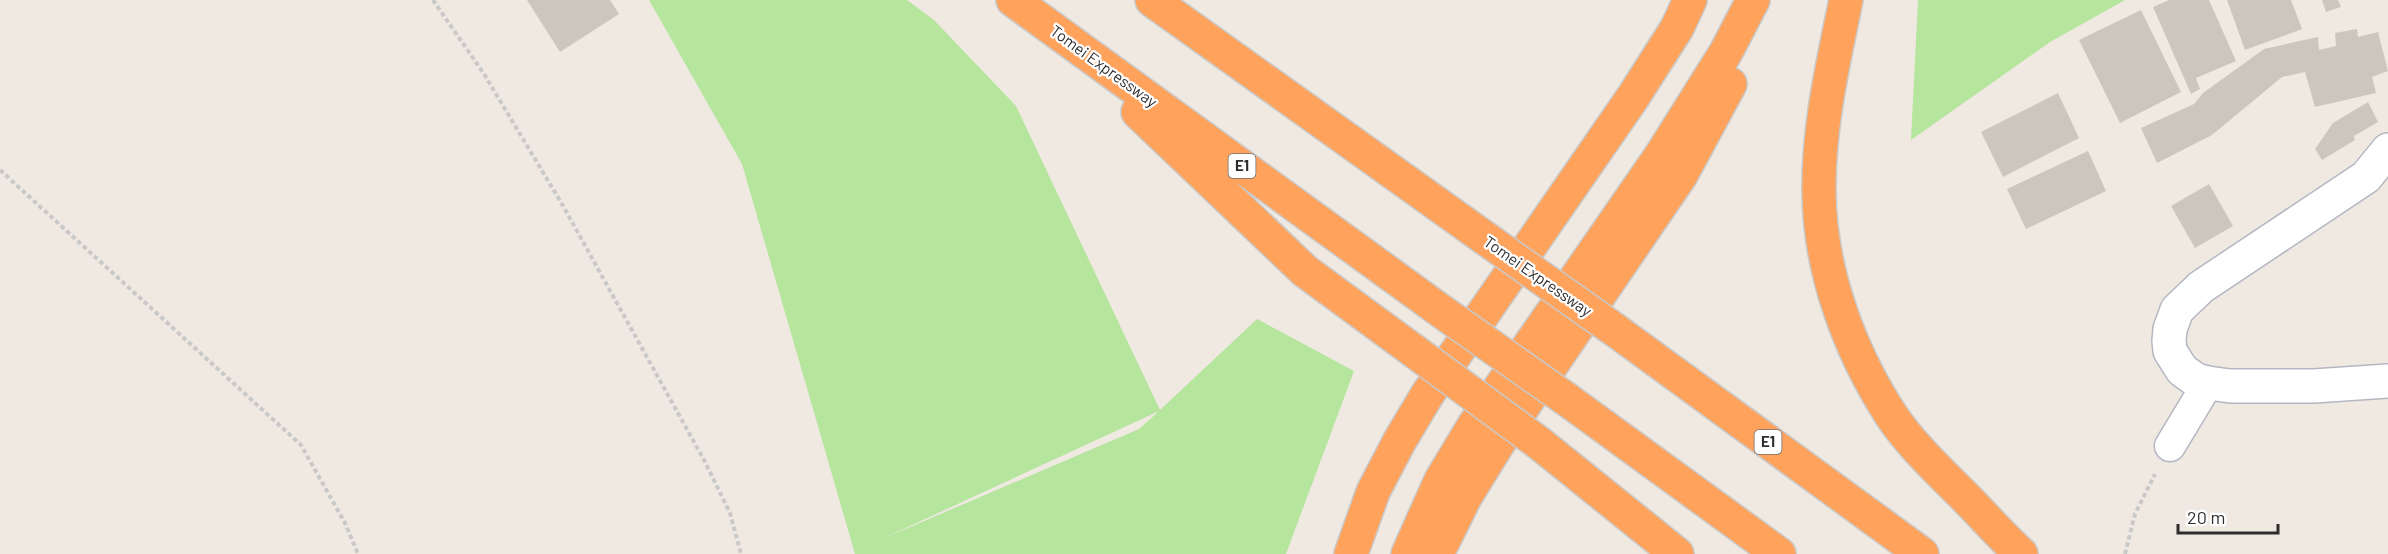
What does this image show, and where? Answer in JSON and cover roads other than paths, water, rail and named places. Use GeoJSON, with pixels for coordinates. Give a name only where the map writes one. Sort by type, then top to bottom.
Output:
{"type":"FeatureCollection","features":[{"type":"Feature","properties":{"kind":"highway","name":"Tomei Expressway"},"geometry":{"type":"LineString","coordinates":[[1013,0],[1779,554]]}},
{"type":"Feature","properties":{"kind":"highway","name":"Tomei Expressway"},"geometry":{"type":"LineString","coordinates":[[1152,0],[1615,330],[1922,554]]}},
{"type":"Feature","properties":{"kind":"highway"},"geometry":{"type":"LineString","coordinates":[[1351,554],[1373,492],[1427,394],[1633,97],[1677,27],[1690,0]]}},
{"type":"Feature","properties":{"kind":"highway"},"geometry":{"type":"LineString","coordinates":[[1408,554],[1441,480],[1473,427],[1660,157],[1726,52],[1753,0]]}},
{"type":"Feature","properties":{"kind":"highway"},"geometry":{"type":"LineString","coordinates":[[1437,554],[1465,497],[1498,442],[1681,175],[1743,59],[1767,0]]}},
{"type":"Feature","properties":{"kind":"highway"},"geometry":{"type":"LineString","coordinates":[[1846,0],[1831,70],[1822,131],[1819,194],[1827,263],[1842,317],[1866,371],[1892,416],[1931,462],[2021,554]]}},
{"type":"Feature","properties":{"kind":"highway"},"geometry":{"type":"LineString","coordinates":[[1043,21],[1305,271],[1539,443],[1677,554]]}},
{"type":"Feature","properties":{"kind":"street"},"geometry":{"type":"LineString","coordinates":[[2388,150],[2366,177],[2201,287],[2177,310],[2170,329],[2170,351],[2182,370],[2196,380],[2208,383],[2230,386],[2314,386],[2388,381]]}},
{"type":"Feature","properties":{"kind":"street"},"geometry":{"type":"LineString","coordinates":[[2170,446],[2208,383]]}}]}
